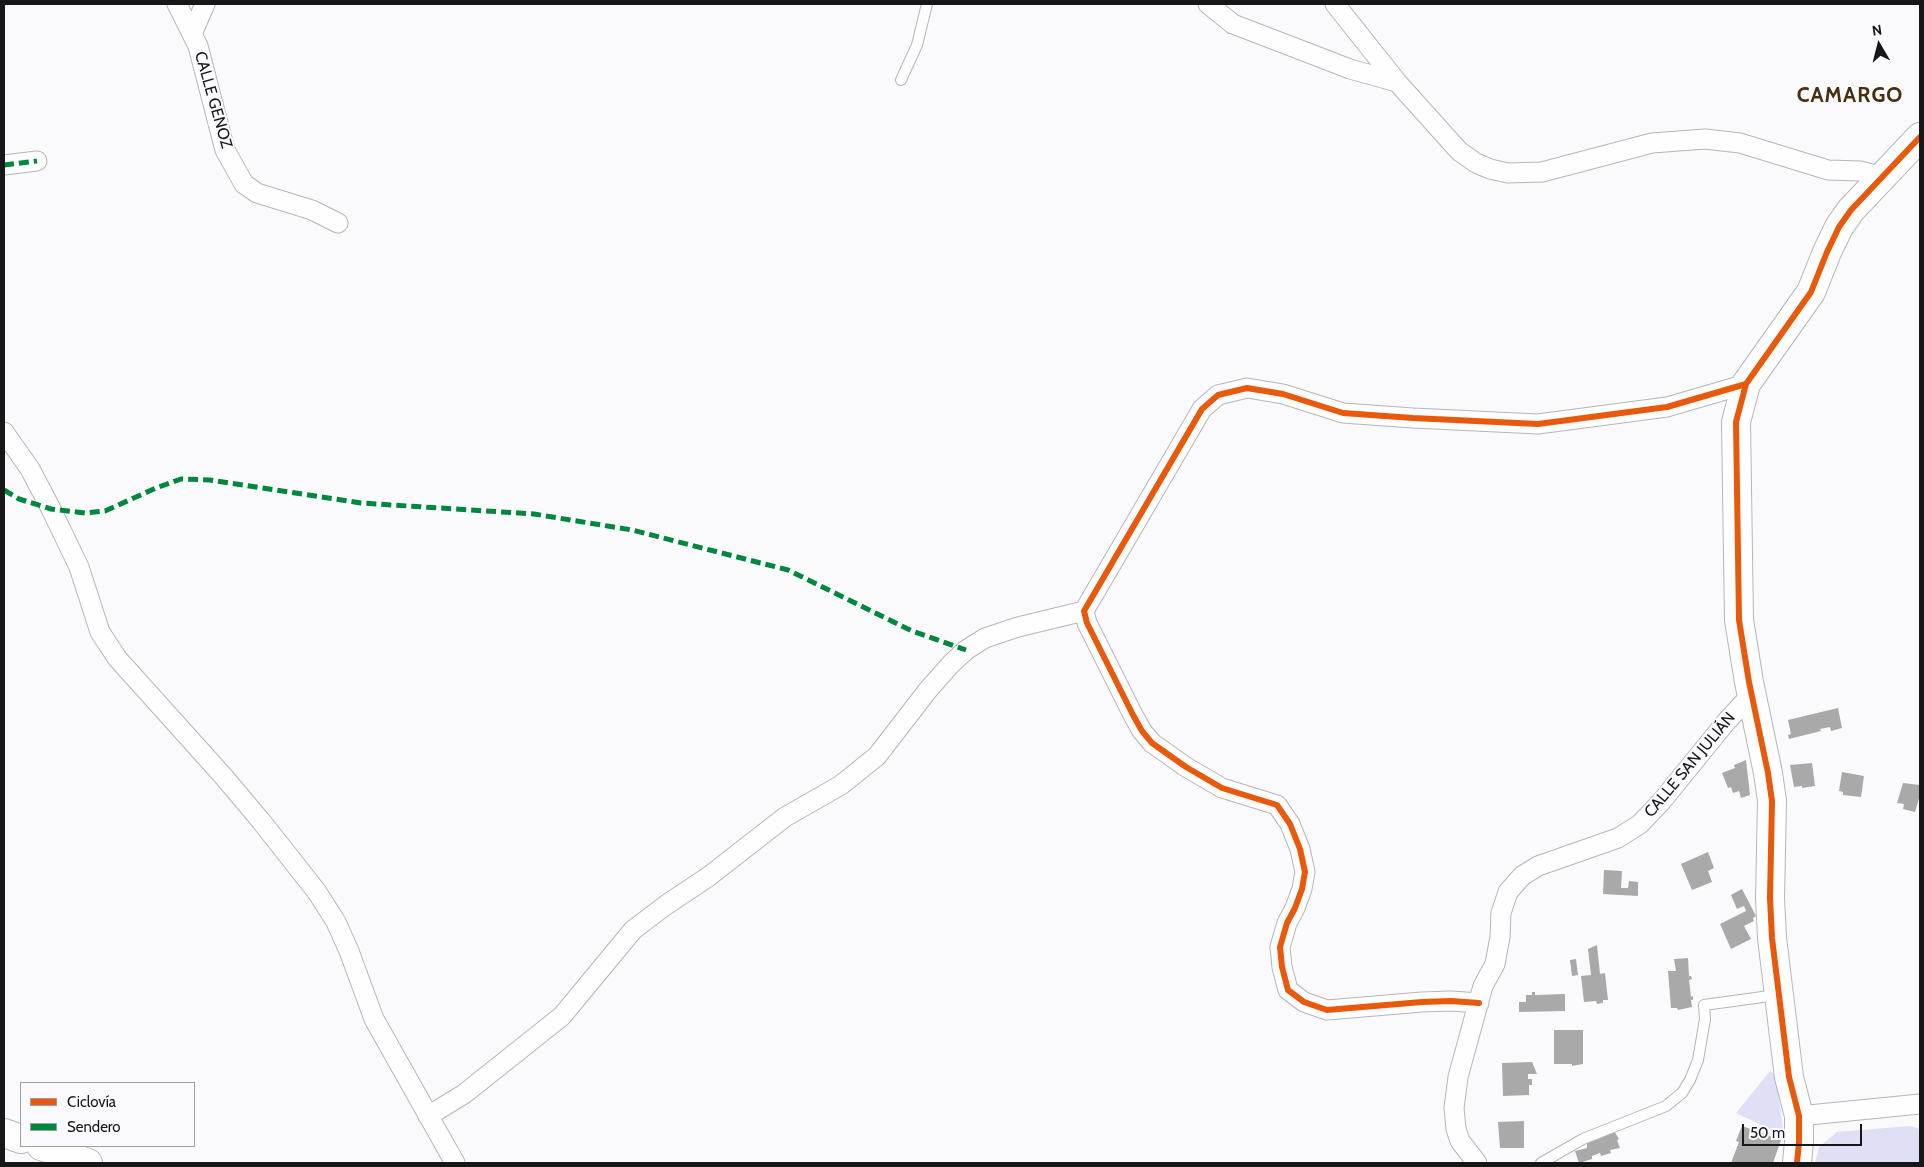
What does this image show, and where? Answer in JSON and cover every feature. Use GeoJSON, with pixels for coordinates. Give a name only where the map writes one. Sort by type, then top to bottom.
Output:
{"type":"FeatureCollection","features":[{"type":"Feature","properties":{"kind":"street","name":"CALLE GENOZ"},"geometry":{"type":"LineString","coordinates":[[176,4],[198,46],[225,150],[244,184],[257,193],[312,210],[338,223]]}},
{"type":"Feature","properties":{"kind":"street"},"geometry":{"type":"LineString","coordinates":[[192,34],[205,4]]}},
{"type":"Feature","properties":{"kind":"street"},"geometry":{"type":"LineString","coordinates":[[1208,4],[1241,28],[1350,69],[1397,82]]}},
{"type":"Feature","properties":{"kind":"street"},"geometry":{"type":"LineString","coordinates":[[1335,4],[1397,82],[1459,151],[1476,163],[1490,169],[1508,173],[1542,172],[1652,143],[1705,139],[1740,143],[1828,170],[1860,172],[1882,177]]}},
{"type":"Feature","properties":{"kind":"street"},"geometry":{"type":"LineString","coordinates":[[1796,1163],[1799,1142],[1799,1116],[1789,1077],[1778,994],[1770,898],[1772,801],[1739,620],[1736,422],[1746,384],[1811,292],[1839,227],[1851,210],[1920,137]]}},
{"type":"Feature","properties":{"kind":"street"},"geometry":{"type":"LineString","coordinates":[[4,166],[37,161]]}},
{"type":"Feature","properties":{"kind":"street"},"geometry":{"type":"LineString","coordinates":[[428,1116],[464,1094],[562,1016],[633,930],[708,877],[785,817],[840,785],[876,756],[928,690],[966,650],[984,638],[1018,627],[1084,611],[1197,417],[1202,409],[1218,395],[1247,388],[1283,394],[1343,412],[1412,418],[1538,424],[1668,407],[1746,384]]}},
{"type":"Feature","properties":{"kind":"street"},"geometry":{"type":"LineString","coordinates":[[4,432],[30,469],[51,509],[79,567],[100,632],[113,652],[261,821],[317,892],[336,922],[349,951],[374,1019],[455,1163]]}},
{"type":"Feature","properties":{"kind":"street"},"geometry":{"type":"LineString","coordinates":[[1084,611],[1133,715],[1142,731],[1152,743],[1186,767],[1222,788],[1277,805],[1290,824],[1300,849],[1304,872],[1302,889],[1285,928],[1280,947],[1282,967],[1288,990],[1304,1002],[1327,1010],[1422,1002],[1451,1001],[1479,1003]]}},
{"type":"Feature","properties":{"kind":"street","name":"CALLE SAN JULIÁN"},"geometry":{"type":"LineString","coordinates":[[1477,1163],[1460,1141],[1456,1129],[1454,1108],[1458,1077],[1483,986],[1495,964],[1500,937],[1501,913],[1508,892],[1522,876],[1538,866],[1618,838],[1640,824],[1661,802],[1726,722],[1752,694]]}},
{"type":"Feature","properties":{"kind":"street"},"geometry":{"type":"LineString","coordinates":[[1799,1116],[1920,1104]]}},
{"type":"Feature","properties":{"kind":"street"},"geometry":{"type":"LineString","coordinates":[[4,1133],[20,1139]]}},
{"type":"Feature","properties":{"kind":"street"},"geometry":{"type":"LineString","coordinates":[[44,1147],[84,1162]]}},
{"type":"Feature","properties":{"kind":"lane"},"geometry":{"type":"LineString","coordinates":[[901,80],[917,45],[927,4]]}},
{"type":"Feature","properties":{"kind":"lane"},"geometry":{"type":"LineString","coordinates":[[1541,1163],[1583,1139],[1666,1106],[1682,1093],[1690,1080],[1698,1060],[1705,1019],[1704,1005],[1778,994]]}},
{"type":"Feature","properties":{"kind":"shaded area"},"geometry":{"type":"Polygon","coordinates":[[[1770,1071],[1776,1076],[1783,1129],[1782,1135],[1736,1113],[1770,1071]]]}},
{"type":"Feature","properties":{"kind":"shaded area"},"geometry":{"type":"Polygon","coordinates":[[[1910,1126],[1920,1129],[1920,1163],[1815,1163],[1819,1147],[1837,1132],[1910,1126]]]}},
{"type":"Feature","properties":{"kind":"building"},"geometry":{"type":"Polygon","coordinates":[[[1838,708],[1842,728],[1831,731],[1830,727],[1820,729],[1821,731],[1789,739],[1788,735],[1791,734],[1788,720],[1838,708]]]}},
{"type":"Feature","properties":{"kind":"building"},"geometry":{"type":"Polygon","coordinates":[[[1746,760],[1750,795],[1741,798],[1739,791],[1733,793],[1731,787],[1728,788],[1722,773],[1735,768],[1734,765],[1746,760]]]}},
{"type":"Feature","properties":{"kind":"building"},"geometry":{"type":"Polygon","coordinates":[[[1812,763],[1815,786],[1794,787],[1790,765],[1812,763]]]}},
{"type":"Feature","properties":{"kind":"building"},"geometry":{"type":"Polygon","coordinates":[[[1842,772],[1864,776],[1861,797],[1843,795],[1843,792],[1839,791],[1842,772]]]}},
{"type":"Feature","properties":{"kind":"building"},"geometry":{"type":"Polygon","coordinates":[[[1903,783],[1920,785],[1920,795],[1915,812],[1903,809],[1904,804],[1897,803],[1903,783]]]}},
{"type":"Feature","properties":{"kind":"building"},"geometry":{"type":"Polygon","coordinates":[[[1708,852],[1714,868],[1708,871],[1712,882],[1692,890],[1681,864],[1708,852]]]}},
{"type":"Feature","properties":{"kind":"building"},"geometry":{"type":"Polygon","coordinates":[[[1604,870],[1622,871],[1621,888],[1628,888],[1629,881],[1638,882],[1638,896],[1603,894],[1604,870]]]}},
{"type":"Feature","properties":{"kind":"building"},"geometry":{"type":"Polygon","coordinates":[[[1742,889],[1756,916],[1753,918],[1754,921],[1744,926],[1751,939],[1731,949],[1720,924],[1746,911],[1744,906],[1737,909],[1731,895],[1742,889]]]}},
{"type":"Feature","properties":{"kind":"building"},"geometry":{"type":"Polygon","coordinates":[[[1597,945],[1600,974],[1605,973],[1608,1000],[1603,1000],[1603,1003],[1597,1004],[1596,1001],[1584,1002],[1581,976],[1591,975],[1588,949],[1597,945]]]}},
{"type":"Feature","properties":{"kind":"building"},"geometry":{"type":"Polygon","coordinates":[[[1688,958],[1689,976],[1692,979],[1689,980],[1691,997],[1693,996],[1693,1000],[1691,1000],[1692,1007],[1678,1010],[1677,1008],[1671,1008],[1668,971],[1676,971],[1674,959],[1688,958]]]}},
{"type":"Feature","properties":{"kind":"building"},"geometry":{"type":"Polygon","coordinates":[[[1576,959],[1578,975],[1572,976],[1570,960],[1576,959]]]}},
{"type":"Feature","properties":{"kind":"building"},"geometry":{"type":"Polygon","coordinates":[[[1532,992],[1535,992],[1535,995],[1565,994],[1565,1011],[1519,1012],[1519,1002],[1526,1002],[1526,995],[1532,995],[1532,992]]]}},
{"type":"Feature","properties":{"kind":"building"},"geometry":{"type":"Polygon","coordinates":[[[1554,1030],[1583,1030],[1583,1064],[1572,1066],[1572,1064],[1554,1064],[1554,1030]]]}},
{"type":"Feature","properties":{"kind":"building"},"geometry":{"type":"Polygon","coordinates":[[[1532,1062],[1537,1074],[1528,1074],[1528,1079],[1532,1079],[1532,1085],[1529,1085],[1529,1095],[1503,1096],[1502,1063],[1532,1062]]]}},
{"type":"Feature","properties":{"kind":"building"},"geometry":{"type":"Polygon","coordinates":[[[1524,1121],[1524,1148],[1500,1148],[1498,1122],[1524,1121]]]}},
{"type":"Feature","properties":{"kind":"building"},"geometry":{"type":"Polygon","coordinates":[[[1742,1126],[1781,1140],[1773,1163],[1731,1163],[1739,1142],[1736,1141],[1742,1126]]]}},
{"type":"Feature","properties":{"kind":"building"},"geometry":{"type":"Polygon","coordinates":[[[1614,1131],[1619,1139],[1617,1140],[1620,1148],[1610,1150],[1611,1153],[1601,1156],[1600,1153],[1592,1156],[1592,1159],[1579,1163],[1575,1151],[1587,1148],[1587,1139],[1614,1131]]]}},
{"type":"Feature","properties":{"kind":"marked path"},"geometry":{"type":"LineString","coordinates":[[4,165],[37,161]]}},
{"type":"Feature","properties":{"kind":"marked path"},"geometry":{"type":"LineString","coordinates":[[4,490],[19,499],[51,509],[85,513],[105,511],[181,479],[210,480],[361,503],[534,514],[632,530],[788,570],[912,631],[966,650]]}},
{"type":"Feature","properties":{"kind":"cycle path"},"geometry":{"type":"LineString","coordinates":[[1797,1163],[1799,1116],[1789,1077],[1772,938],[1770,898],[1772,801],[1739,620],[1736,422],[1746,384],[1811,292],[1839,227],[1851,210],[1920,137]]}},
{"type":"Feature","properties":{"kind":"cycle path"},"geometry":{"type":"LineString","coordinates":[[1479,1003],[1451,1001],[1422,1002],[1327,1010],[1304,1002],[1288,990],[1282,967],[1280,947],[1287,923],[1302,889],[1305,872],[1300,849],[1290,824],[1277,805],[1222,788],[1186,767],[1152,743],[1142,731],[1133,715],[1087,623],[1084,611],[1202,409],[1218,395],[1247,388],[1283,394],[1343,413],[1538,424],[1667,407],[1746,384]]}},
{"type":"Feature","properties":{"kind":"district","name":"CAMARGO"},"geometry":{"type":"Point","coordinates":[1850,96]}}]}
